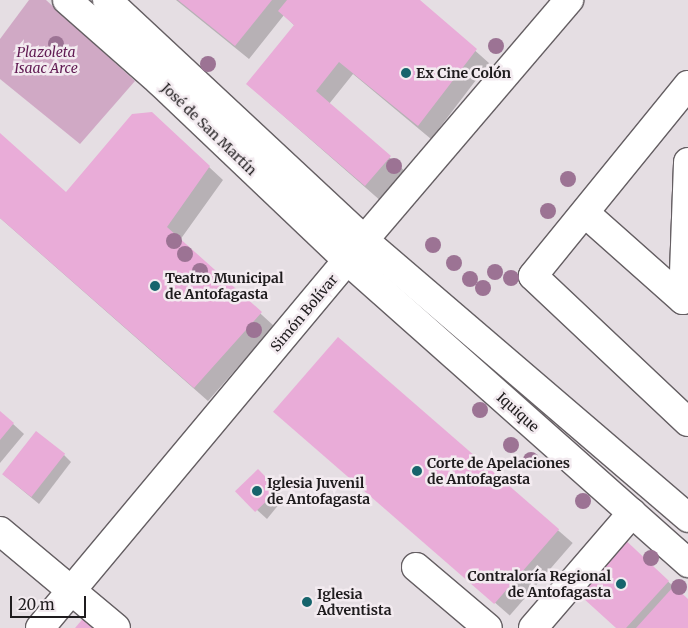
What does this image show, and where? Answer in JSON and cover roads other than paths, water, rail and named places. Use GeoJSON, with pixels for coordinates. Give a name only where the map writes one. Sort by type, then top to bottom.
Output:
{"type":"FeatureCollection","features":[{"type":"Feature","properties":{"kind":"street","name":"José de San Martín"},"geometry":{"type":"LineString","coordinates":[[67,0],[356,250]]}},
{"type":"Feature","properties":{"kind":"street","name":"José de San Martín"},"geometry":{"type":"LineString","coordinates":[[107,0],[356,250]]}},
{"type":"Feature","properties":{"kind":"street","name":"Simón Bolívar"},"geometry":{"type":"LineString","coordinates":[[40,628],[356,250],[569,0]]}},
{"type":"Feature","properties":{"kind":"street"},"geometry":{"type":"LineString","coordinates":[[688,85],[533,276],[688,422]]}},
{"type":"Feature","properties":{"kind":"street"},"geometry":{"type":"LineString","coordinates":[[585,213],[683,300],[688,162]]}},
{"type":"Feature","properties":{"kind":"street","name":"Iquique"},"geometry":{"type":"LineString","coordinates":[[356,250],[632,513],[688,563]]}},
{"type":"Feature","properties":{"kind":"street"},"geometry":{"type":"LineString","coordinates":[[356,250],[688,518]]}},
{"type":"Feature","properties":{"kind":"street"},"geometry":{"type":"LineString","coordinates":[[533,628],[632,513]]}},
{"type":"Feature","properties":{"kind":"street"},"geometry":{"type":"LineString","coordinates":[[0,531],[116,628]]}},
{"type":"Feature","properties":{"kind":"street"},"geometry":{"type":"LineString","coordinates":[[416,567],[488,628]]}},
{"type":"Feature","properties":{"kind":"place","name":"Ex Cine Colón"},"geometry":{"type":"Point","coordinates":[406,73]}},
{"type":"Feature","properties":{"kind":"place","name":"Teatro Municipal de Antofagasta"},"geometry":{"type":"Point","coordinates":[155,286]}},
{"type":"Feature","properties":{"kind":"place","name":"Corte de Apelaciones de Antofagasta"},"geometry":{"type":"Point","coordinates":[417,471]}},
{"type":"Feature","properties":{"kind":"place","name":"Iglesia Juvenil de Antofagasta"},"geometry":{"type":"Point","coordinates":[257,491]}},
{"type":"Feature","properties":{"kind":"place","name":"Contraloría Regional de Antofagasta"},"geometry":{"type":"Point","coordinates":[621,584]}},
{"type":"Feature","properties":{"kind":"place","name":"Iglesia Adventista"},"geometry":{"type":"Point","coordinates":[307,602]}},
{"type":"Feature","properties":{"kind":"park label","name":"Plazoleta Isaac Arce"},"geometry":{"type":"Point","coordinates":[46,60]}}]}
